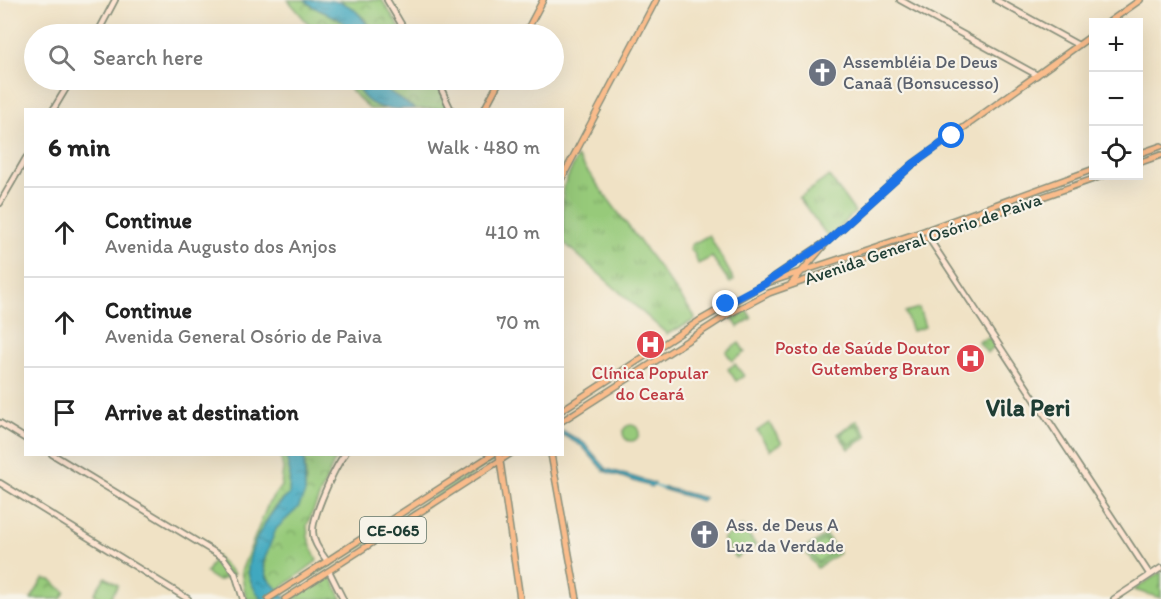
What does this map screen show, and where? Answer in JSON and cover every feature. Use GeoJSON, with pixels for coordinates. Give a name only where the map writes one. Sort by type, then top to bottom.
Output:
{"type":"FeatureCollection","features":[{"type":"Feature","properties":{"kind":"main road"},"geometry":{"type":"LineString","coordinates":[[530,24],[543,0]]}},
{"type":"Feature","properties":{"kind":"main road"},"geometry":{"type":"LineString","coordinates":[[564,174],[592,117],[656,0]]}},
{"type":"Feature","properties":{"kind":"main road"},"geometry":{"type":"LineString","coordinates":[[1115,18],[1140,0]]}},
{"type":"Feature","properties":{"kind":"main road"},"geometry":{"type":"LineString","coordinates":[[764,284],[827,242],[913,164],[1089,37]]}},
{"type":"Feature","properties":{"kind":"main road"},"geometry":{"type":"LineString","coordinates":[[485,108],[495,90]]}},
{"type":"Feature","properties":{"kind":"main road"},"geometry":{"type":"LineString","coordinates":[[1143,152],[1161,146]]}},
{"type":"Feature","properties":{"kind":"main road"},"geometry":{"type":"LineString","coordinates":[[1143,160],[1161,154]]}},
{"type":"Feature","properties":{"kind":"main road","name":"Avenida General Osório de Paiva"},"geometry":{"type":"LineString","coordinates":[[564,409],[699,321],[764,284],[803,273],[927,230],[1089,171]]}},
{"type":"Feature","properties":{"kind":"main road","name":"Avenida General Osório de Paiva"},"geometry":{"type":"LineString","coordinates":[[564,420],[729,314],[789,286],[1091,180]]}},
{"type":"Feature","properties":{"kind":"main road"},"geometry":{"type":"LineString","coordinates":[[789,286],[803,273],[827,242]]}},
{"type":"Feature","properties":{"kind":"main road","name":"CE-065"},"geometry":{"type":"LineString","coordinates":[[268,599],[490,456]]}},
{"type":"Feature","properties":{"kind":"main road"},"geometry":{"type":"LineString","coordinates":[[551,456],[577,599]]}},
{"type":"Feature","properties":{"kind":"main road"},"geometry":{"type":"LineString","coordinates":[[499,458],[520,599]]}},
{"type":"Feature","properties":{"kind":"main road","name":"CE-065"},"geometry":{"type":"LineString","coordinates":[[285,599],[499,458]]}},
{"type":"Feature","properties":{"kind":"street"},"geometry":{"type":"LineString","coordinates":[[102,24],[115,0]]}},
{"type":"Feature","properties":{"kind":"street"},"geometry":{"type":"LineString","coordinates":[[387,0],[401,24]]}},
{"type":"Feature","properties":{"kind":"street"},"geometry":{"type":"LineString","coordinates":[[900,0],[1037,75]]}},
{"type":"Feature","properties":{"kind":"street"},"geometry":{"type":"LineString","coordinates":[[996,0],[1078,45]]}},
{"type":"Feature","properties":{"kind":"street"},"geometry":{"type":"LineString","coordinates":[[54,108],[65,90]]}},
{"type":"Feature","properties":{"kind":"street"},"geometry":{"type":"LineString","coordinates":[[442,90],[450,108]]}},
{"type":"Feature","properties":{"kind":"street"},"geometry":{"type":"LineString","coordinates":[[0,203],[24,161]]}},
{"type":"Feature","properties":{"kind":"street"},"geometry":{"type":"LineString","coordinates":[[927,230],[928,237],[1150,575]]}},
{"type":"Feature","properties":{"kind":"street"},"geometry":{"type":"LineString","coordinates":[[0,423],[24,438]]}},
{"type":"Feature","properties":{"kind":"street"},"geometry":{"type":"LineString","coordinates":[[55,456],[225,558],[236,573],[241,599]]}},
{"type":"Feature","properties":{"kind":"street"},"geometry":{"type":"LineString","coordinates":[[327,561],[319,549],[313,531],[332,479],[344,456]]}},
{"type":"Feature","properties":{"kind":"street"},"geometry":{"type":"LineString","coordinates":[[0,483],[188,599]]}},
{"type":"Feature","properties":{"kind":"street"},"geometry":{"type":"LineString","coordinates":[[1114,599],[1161,568]]}},
{"type":"Feature","properties":{"kind":"street"},"geometry":{"type":"LineString","coordinates":[[329,571],[343,599]]}},
{"type":"Feature","properties":{"kind":"green space"},"geometry":{"type":"Polygon","coordinates":[[[288,0],[305,0],[344,24],[308,24],[288,0]]]}},
{"type":"Feature","properties":{"kind":"green space"},"geometry":{"type":"Polygon","coordinates":[[[340,0],[382,0],[398,24],[367,24],[365,19],[340,0]]]}},
{"type":"Feature","properties":{"kind":"green space"},"geometry":{"type":"Polygon","coordinates":[[[350,90],[359,90],[366,98],[383,108],[369,108],[350,90]]]}},
{"type":"Feature","properties":{"kind":"green space"},"geometry":{"type":"Polygon","coordinates":[[[387,90],[440,90],[449,108],[414,108],[387,90]]]}},
{"type":"Feature","properties":{"kind":"green space"},"geometry":{"type":"Polygon","coordinates":[[[577,157],[694,315],[695,320],[667,334],[564,243],[564,186],[577,157]]]}},
{"type":"Feature","properties":{"kind":"green space"},"geometry":{"type":"Polygon","coordinates":[[[829,176],[855,212],[829,238],[799,198],[829,176]]]}},
{"type":"Feature","properties":{"kind":"green space"},"geometry":{"type":"Polygon","coordinates":[[[709,235],[734,280],[730,283],[712,257],[698,264],[694,253],[690,250],[691,245],[709,235]]]}},
{"type":"Feature","properties":{"kind":"green space"},"geometry":{"type":"Polygon","coordinates":[[[745,308],[752,318],[738,327],[731,316],[745,308]]]}},
{"type":"Feature","properties":{"kind":"green space"},"geometry":{"type":"Polygon","coordinates":[[[919,308],[925,327],[912,331],[905,312],[919,308]]]}},
{"type":"Feature","properties":{"kind":"green space"},"geometry":{"type":"Polygon","coordinates":[[[990,338],[995,346],[987,353],[978,341],[990,338]]]}},
{"type":"Feature","properties":{"kind":"green space"},"geometry":{"type":"Polygon","coordinates":[[[739,343],[745,352],[732,361],[726,352],[739,343]]]}},
{"type":"Feature","properties":{"kind":"green space"},"geometry":{"type":"Polygon","coordinates":[[[735,364],[744,376],[736,381],[728,369],[735,364]]]}},
{"type":"Feature","properties":{"kind":"green space"},"geometry":{"type":"Polygon","coordinates":[[[857,420],[868,436],[849,449],[838,434],[857,420]]]}},
{"type":"Feature","properties":{"kind":"green space"},"geometry":{"type":"Polygon","coordinates":[[[769,423],[782,443],[770,450],[757,431],[769,423]]]}},
{"type":"Feature","properties":{"kind":"green space"},"geometry":{"type":"Polygon","coordinates":[[[856,424],[864,435],[849,445],[841,434],[856,424]]]}},
{"type":"Feature","properties":{"kind":"green space"},"geometry":{"type":"Polygon","coordinates":[[[631,425],[637,427],[639,433],[637,439],[631,441],[625,439],[623,433],[625,427],[631,425]]]}},
{"type":"Feature","properties":{"kind":"green space"},"geometry":{"type":"Polygon","coordinates":[[[280,456],[286,456],[290,473],[289,495],[277,504],[264,524],[248,569],[252,584],[261,599],[246,599],[241,571],[268,504],[281,486],[283,468],[280,456]]]}},
{"type":"Feature","properties":{"kind":"green space"},"geometry":{"type":"Polygon","coordinates":[[[304,456],[337,456],[307,525],[308,537],[317,561],[277,591],[267,575],[266,549],[279,524],[303,496],[306,481],[304,456]]]}},
{"type":"Feature","properties":{"kind":"green space"},"geometry":{"type":"Polygon","coordinates":[[[493,458],[493,461],[388,531],[385,527],[493,458]]]}},
{"type":"Feature","properties":{"kind":"green space"},"geometry":{"type":"Polygon","coordinates":[[[742,526],[756,545],[736,558],[723,539],[742,526]]]}},
{"type":"Feature","properties":{"kind":"green space"},"geometry":{"type":"Polygon","coordinates":[[[382,529],[385,533],[283,594],[382,529]]]}},
{"type":"Feature","properties":{"kind":"green space"},"geometry":{"type":"Polygon","coordinates":[[[826,535],[839,553],[817,568],[804,549],[826,535]]]}},
{"type":"Feature","properties":{"kind":"green space"},"geometry":{"type":"Polygon","coordinates":[[[825,539],[833,552],[818,563],[809,550],[825,539]]]}},
{"type":"Feature","properties":{"kind":"green space"},"geometry":{"type":"Polygon","coordinates":[[[216,556],[234,574],[218,581],[206,573],[216,556]]]}},
{"type":"Feature","properties":{"kind":"green space"},"geometry":{"type":"Polygon","coordinates":[[[1161,572],[1161,598],[1134,590],[1161,572]]]}},
{"type":"Feature","properties":{"kind":"green space"},"geometry":{"type":"Polygon","coordinates":[[[330,574],[342,599],[291,599],[330,574]]]}},
{"type":"Feature","properties":{"kind":"green space"},"geometry":{"type":"Polygon","coordinates":[[[105,577],[118,585],[110,599],[102,599],[94,594],[105,577]]]}},
{"type":"Feature","properties":{"kind":"green space"},"geometry":{"type":"Polygon","coordinates":[[[43,579],[51,580],[65,592],[61,599],[31,599],[43,579]]]}},
{"type":"Feature","properties":{"kind":"water"},"geometry":{"type":"Polygon","coordinates":[[[305,0],[345,4],[353,8],[367,24],[344,24],[305,0]]]}},
{"type":"Feature","properties":{"kind":"water"},"geometry":{"type":"Polygon","coordinates":[[[359,90],[387,90],[414,108],[386,108],[370,103],[359,90]]]}},
{"type":"Feature","properties":{"kind":"water"},"geometry":{"type":"Polygon","coordinates":[[[564,432],[584,443],[606,468],[603,470],[582,446],[564,436],[564,432]]]}},
{"type":"Feature","properties":{"kind":"water"},"geometry":{"type":"Polygon","coordinates":[[[286,456],[304,456],[305,493],[298,508],[276,529],[263,563],[267,578],[287,599],[261,599],[249,577],[249,559],[262,528],[275,509],[289,495],[290,473],[286,456]]]}},
{"type":"Feature","properties":{"kind":"water"},"geometry":{"type":"Polygon","coordinates":[[[607,469],[655,484],[651,487],[604,471],[607,469]]]}},
{"type":"Feature","properties":{"kind":"water"},"geometry":{"type":"Polygon","coordinates":[[[666,487],[705,498],[702,501],[662,489],[666,487]]]}},
{"type":"Feature","properties":{"kind":"waterway"},"geometry":{"type":"LineString","coordinates":[[652,485],[664,489]]}},
{"type":"Feature","properties":{"kind":"place","name":"Assembléia De Deus Canaã (Bonsucesso)"},"geometry":{"type":"Point","coordinates":[822,72]}},
{"type":"Feature","properties":{"kind":"place","name":"Clínica Popular do Ceará"},"geometry":{"type":"Point","coordinates":[650,344]}},
{"type":"Feature","properties":{"kind":"place","name":"Posto de Saúde Doutor Gutemberg Braun"},"geometry":{"type":"Point","coordinates":[971,358]}},
{"type":"Feature","properties":{"kind":"place","name":"Ass. de Deus A Luz da Verdade"},"geometry":{"type":"Point","coordinates":[705,535]}},
{"type":"Feature","properties":{"kind":"district","name":"Vila Peri"},"geometry":{"type":"Point","coordinates":[1028,407]}},
{"type":"Feature","properties":{"kind":"route"},"geometry":{"type":"LineString","coordinates":[[726,304],[764,284],[827,242],[913,164],[952,136]]}}]}
